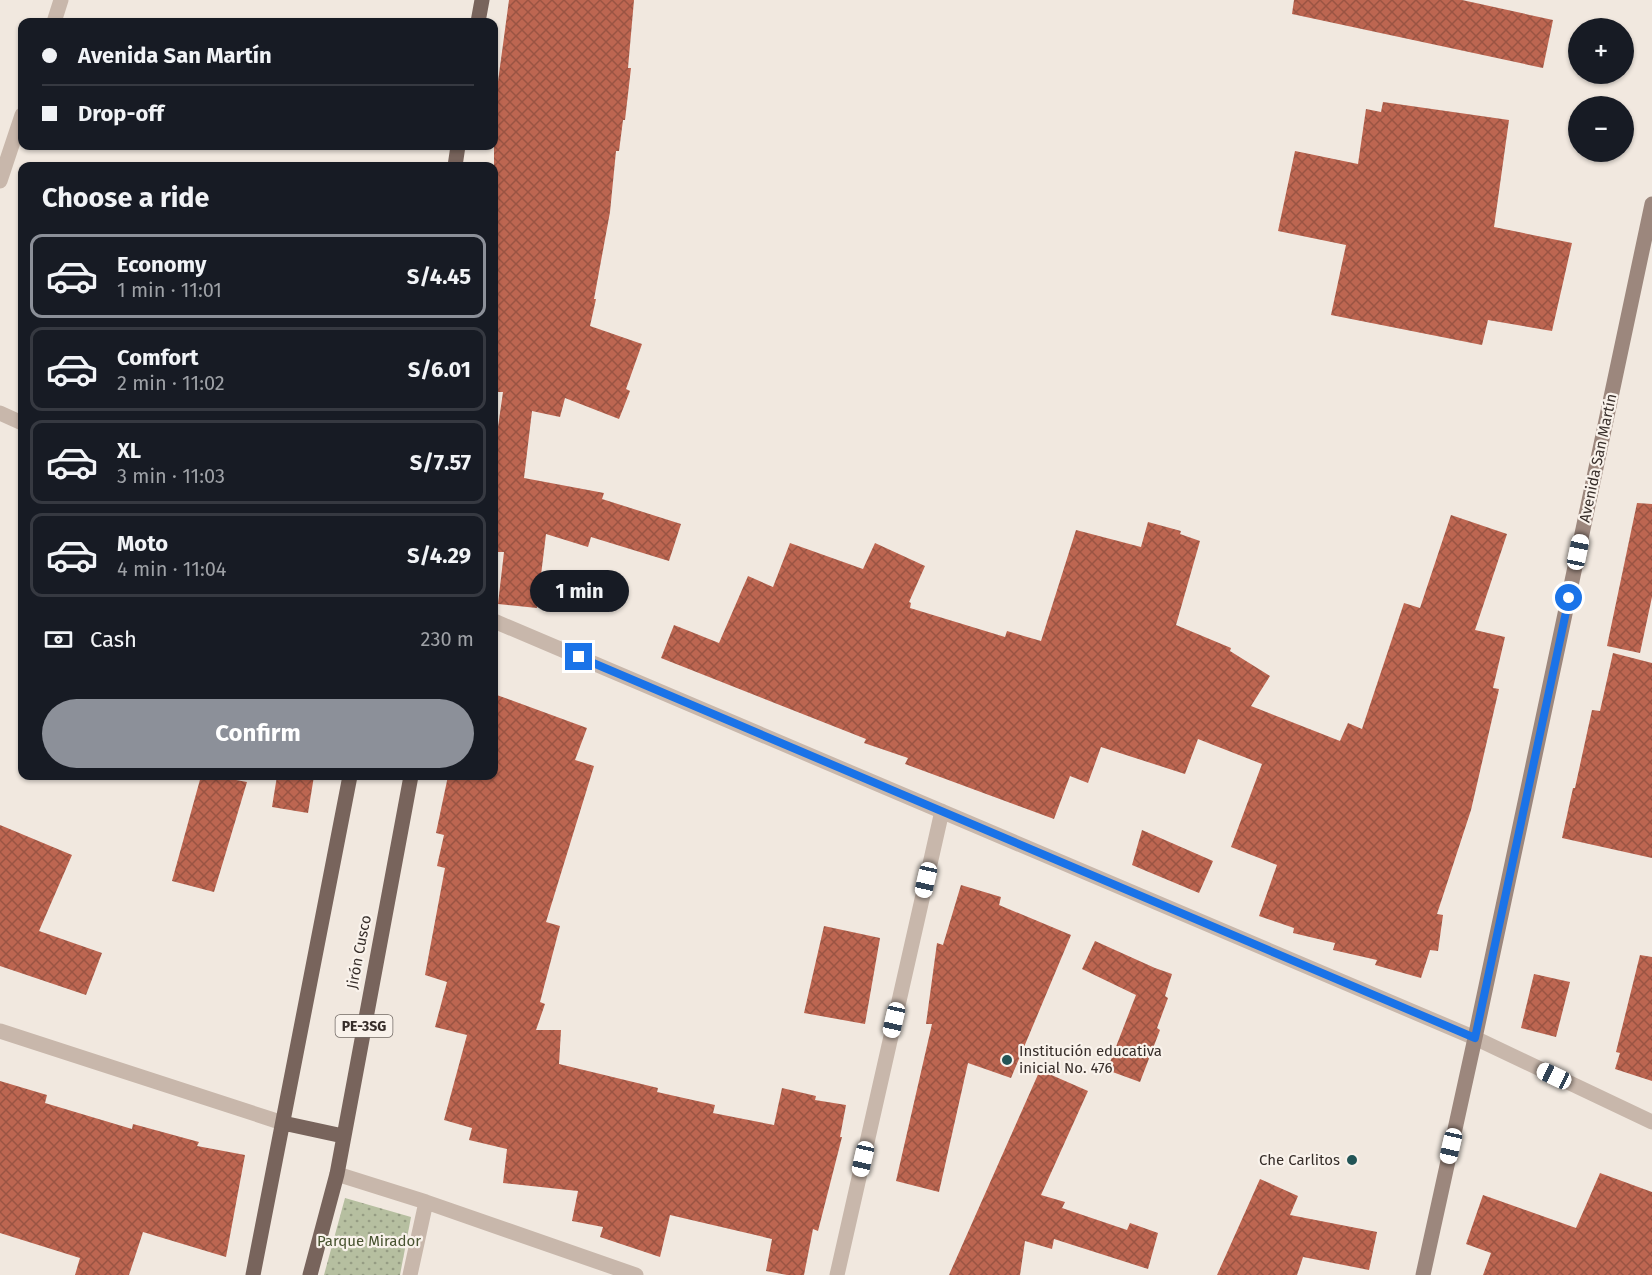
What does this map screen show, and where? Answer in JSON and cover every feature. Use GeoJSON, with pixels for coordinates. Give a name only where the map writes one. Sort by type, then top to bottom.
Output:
{"type":"FeatureCollection","features":[{"type":"Feature","properties":{"kind":"main road"},"geometry":{"type":"LineString","coordinates":[[479,18],[482,0]]}},
{"type":"Feature","properties":{"kind":"main road","name":"Avenida San Martín"},"geometry":{"type":"LineString","coordinates":[[1423,1275],[1652,204]]}},
{"type":"Feature","properties":{"kind":"main road"},"geometry":{"type":"LineString","coordinates":[[253,1275],[349,780]]}},
{"type":"Feature","properties":{"kind":"main road","name":"Jirón Cusco"},"geometry":{"type":"LineString","coordinates":[[310,1275],[337,1174],[410,780]]}},
{"type":"Feature","properties":{"kind":"main road"},"geometry":{"type":"LineString","coordinates":[[283,1123],[343,1136]]}},
{"type":"Feature","properties":{"kind":"street"},"geometry":{"type":"LineString","coordinates":[[55,18],[61,0]]}},
{"type":"Feature","properties":{"kind":"street"},"geometry":{"type":"LineString","coordinates":[[0,181],[18,127]]}},
{"type":"Feature","properties":{"kind":"street"},"geometry":{"type":"LineString","coordinates":[[0,413],[18,421]]}},
{"type":"Feature","properties":{"kind":"street"},"geometry":{"type":"LineString","coordinates":[[498,623],[1475,1038],[1652,1122]]}},
{"type":"Feature","properties":{"kind":"street"},"geometry":{"type":"LineString","coordinates":[[837,1275],[942,811]]}},
{"type":"Feature","properties":{"kind":"street"},"geometry":{"type":"LineString","coordinates":[[0,1031],[283,1123]]}},
{"type":"Feature","properties":{"kind":"street"},"geometry":{"type":"LineString","coordinates":[[337,1174],[426,1202],[636,1275]]}},
{"type":"Feature","properties":{"kind":"street"},"geometry":{"type":"LineString","coordinates":[[410,1275],[426,1202]]}},
{"type":"Feature","properties":{"kind":"green space","name":"Parque Mirador"},"geometry":{"type":"Polygon","coordinates":[[[345,1198],[411,1217],[400,1275],[324,1275],[345,1198]]]}},
{"type":"Feature","properties":{"kind":"building"},"geometry":{"type":"Polygon","coordinates":[[[509,0],[634,0],[628,68],[631,68],[625,120],[623,120],[619,151],[616,151],[610,212],[590,326],[642,344],[626,389],[630,391],[619,419],[565,398],[560,417],[532,411],[524,478],[604,493],[602,499],[681,524],[669,561],[591,537],[588,547],[546,534],[537,608],[498,604],[504,552],[498,552],[498,427],[503,392],[498,392],[498,162],[494,162],[494,150],[498,150],[498,81],[509,0]]]}},
{"type":"Feature","properties":{"kind":"building"},"geometry":{"type":"Polygon","coordinates":[[[1294,0],[1462,0],[1553,20],[1543,68],[1292,14],[1294,0]]]}},
{"type":"Feature","properties":{"kind":"building"},"geometry":{"type":"Polygon","coordinates":[[[1383,102],[1509,120],[1494,227],[1572,243],[1552,331],[1488,320],[1482,345],[1331,315],[1346,245],[1278,231],[1295,151],[1358,164],[1366,109],[1381,112],[1383,102]]]}},
{"type":"Feature","properties":{"kind":"building"},"geometry":{"type":"Polygon","coordinates":[[[1637,503],[1652,504],[1652,597],[1640,653],[1607,646],[1637,503]]]}},
{"type":"Feature","properties":{"kind":"building"},"geometry":{"type":"Polygon","coordinates":[[[1451,515],[1507,534],[1475,630],[1505,637],[1493,688],[1499,689],[1471,810],[1437,914],[1443,915],[1438,951],[1430,950],[1421,978],[1375,965],[1377,960],[1333,950],[1335,943],[1293,933],[1294,928],[1259,916],[1277,865],[1231,847],[1262,764],[1198,739],[1185,774],[1101,747],[1088,783],[1070,776],[1054,819],[905,764],[908,758],[864,743],[866,739],[661,658],[674,625],[719,643],[748,576],[773,587],[790,543],[863,569],[875,543],[925,566],[909,602],[911,603],[910,608],[1005,637],[1007,631],[1041,641],[1076,530],[1141,547],[1148,522],[1181,531],[1180,534],[1200,541],[1176,625],[1231,648],[1230,651],[1270,676],[1251,706],[1340,741],[1348,723],[1362,729],[1404,603],[1420,608],[1451,515]]]}},
{"type":"Feature","properties":{"kind":"building"},"geometry":{"type":"Polygon","coordinates":[[[1613,653],[1652,663],[1652,858],[1562,838],[1592,710],[1600,711],[1613,653]]]}},
{"type":"Feature","properties":{"kind":"building"},"geometry":{"type":"Polygon","coordinates":[[[498,695],[587,728],[575,760],[594,766],[546,922],[560,926],[540,1002],[545,1004],[536,1030],[561,1030],[559,1064],[658,1088],[657,1092],[715,1105],[713,1113],[774,1125],[782,1088],[816,1096],[815,1100],[846,1105],[840,1137],[842,1137],[818,1231],[813,1229],[804,1275],[766,1271],[772,1239],[670,1215],[660,1257],[600,1237],[603,1227],[572,1221],[578,1191],[503,1183],[507,1149],[469,1140],[472,1128],[444,1120],[467,1035],[435,1027],[447,982],[425,975],[445,868],[437,866],[444,835],[436,833],[447,780],[498,780],[498,695]]]}},
{"type":"Feature","properties":{"kind":"building"},"geometry":{"type":"Polygon","coordinates":[[[200,780],[247,782],[214,892],[172,881],[200,780]]]}},
{"type":"Feature","properties":{"kind":"building"},"geometry":{"type":"Polygon","coordinates":[[[276,780],[313,780],[308,813],[272,807],[276,780]]]}},
{"type":"Feature","properties":{"kind":"building"},"geometry":{"type":"Polygon","coordinates":[[[0,825],[72,855],[39,931],[102,953],[86,995],[0,966],[0,825]]]}},
{"type":"Feature","properties":{"kind":"building"},"geometry":{"type":"Polygon","coordinates":[[[1142,830],[1213,861],[1199,893],[1132,865],[1142,830]]]}},
{"type":"Feature","properties":{"kind":"building"},"geometry":{"type":"Polygon","coordinates":[[[961,885],[1001,897],[999,905],[1071,935],[1011,1078],[968,1063],[939,1192],[896,1181],[932,1024],[926,1024],[937,943],[943,945],[961,885]]]}},
{"type":"Feature","properties":{"kind":"building"},"geometry":{"type":"Polygon","coordinates":[[[824,926],[880,938],[865,1024],[804,1013],[824,926]]]}},
{"type":"Feature","properties":{"kind":"building"},"geometry":{"type":"Polygon","coordinates":[[[1095,941],[1172,974],[1165,996],[1168,998],[1157,1028],[1160,1030],[1140,1082],[1107,1070],[1136,995],[1082,969],[1095,941]]]}},
{"type":"Feature","properties":{"kind":"building"},"geometry":{"type":"Polygon","coordinates":[[[1640,955],[1652,957],[1652,1081],[1615,1069],[1620,1053],[1616,1052],[1640,955]]]}},
{"type":"Feature","properties":{"kind":"building"},"geometry":{"type":"Polygon","coordinates":[[[1534,974],[1570,982],[1556,1037],[1521,1028],[1534,974]]]}},
{"type":"Feature","properties":{"kind":"building"},"geometry":{"type":"Polygon","coordinates":[[[1040,1070],[1088,1091],[1041,1195],[1065,1202],[1062,1208],[1127,1230],[1130,1223],[1158,1233],[1148,1269],[1054,1239],[1052,1249],[1025,1241],[1020,1275],[949,1275],[1040,1070]]]}},
{"type":"Feature","properties":{"kind":"building"},"geometry":{"type":"Polygon","coordinates":[[[0,1081],[47,1095],[45,1103],[132,1129],[133,1124],[199,1142],[197,1146],[245,1155],[226,1257],[143,1232],[129,1275],[75,1275],[80,1258],[0,1233],[0,1081]]]}},
{"type":"Feature","properties":{"kind":"building"},"geometry":{"type":"Polygon","coordinates":[[[1600,1173],[1652,1192],[1652,1275],[1483,1275],[1491,1253],[1466,1244],[1483,1195],[1576,1228],[1600,1173]]]}},
{"type":"Feature","properties":{"kind":"building"},"geometry":{"type":"Polygon","coordinates":[[[1260,1179],[1298,1196],[1290,1215],[1377,1232],[1369,1270],[1303,1257],[1297,1275],[1217,1275],[1260,1179]]]}},
{"type":"Feature","properties":{"kind":"place","name":"Institución educativa inicial No. 476"},"geometry":{"type":"Point","coordinates":[1007,1060]}},
{"type":"Feature","properties":{"kind":"place","name":"Che Carlitos"},"geometry":{"type":"Point","coordinates":[1352,1160]}},
{"type":"Feature","properties":{"kind":"route"},"geometry":{"type":"LineString","coordinates":[[579,657],[1475,1038],[1569,598]]}}]}
